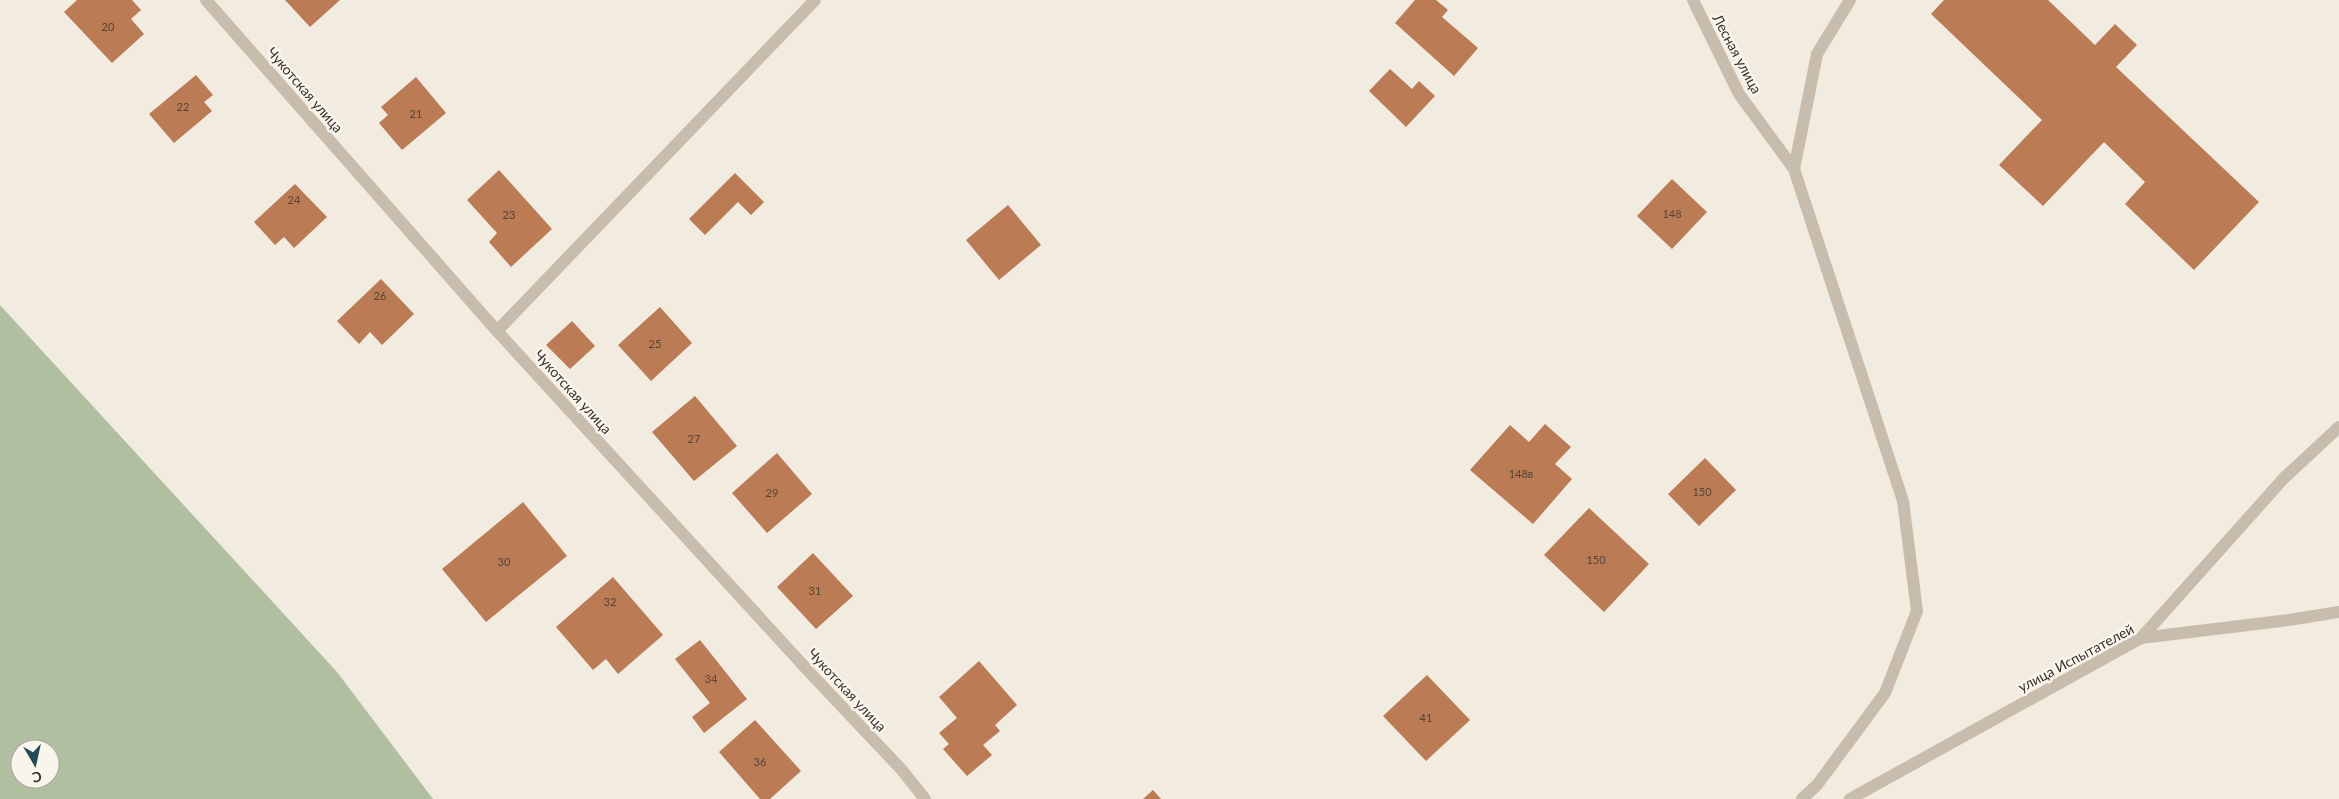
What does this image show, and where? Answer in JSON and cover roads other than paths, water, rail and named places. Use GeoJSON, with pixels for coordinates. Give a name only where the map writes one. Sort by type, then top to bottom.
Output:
{"type":"FeatureCollection","features":[{"type":"Feature","properties":{"kind":"street","name":"Чукотская улица"},"geometry":{"type":"LineString","coordinates":[[206,0],[497,332],[799,662],[901,770],[925,799]]}},
{"type":"Feature","properties":{"kind":"street"},"geometry":{"type":"LineString","coordinates":[[497,332],[815,0]]}},
{"type":"Feature","properties":{"kind":"street","name":"Лесная улица"},"geometry":{"type":"LineString","coordinates":[[1692,0],[1739,94],[1794,169]]}},
{"type":"Feature","properties":{"kind":"street"},"geometry":{"type":"LineString","coordinates":[[1802,799],[1816,785],[1884,693],[1917,611],[1903,501],[1794,169],[1817,54],[1850,0]]}},
{"type":"Feature","properties":{"kind":"street"},"geometry":{"type":"LineString","coordinates":[[2140,638],[2284,478],[2339,427]]}},
{"type":"Feature","properties":{"kind":"street","name":"улица Испытателей"},"geometry":{"type":"LineString","coordinates":[[1850,799],[2140,638],[2339,612]]}}]}
